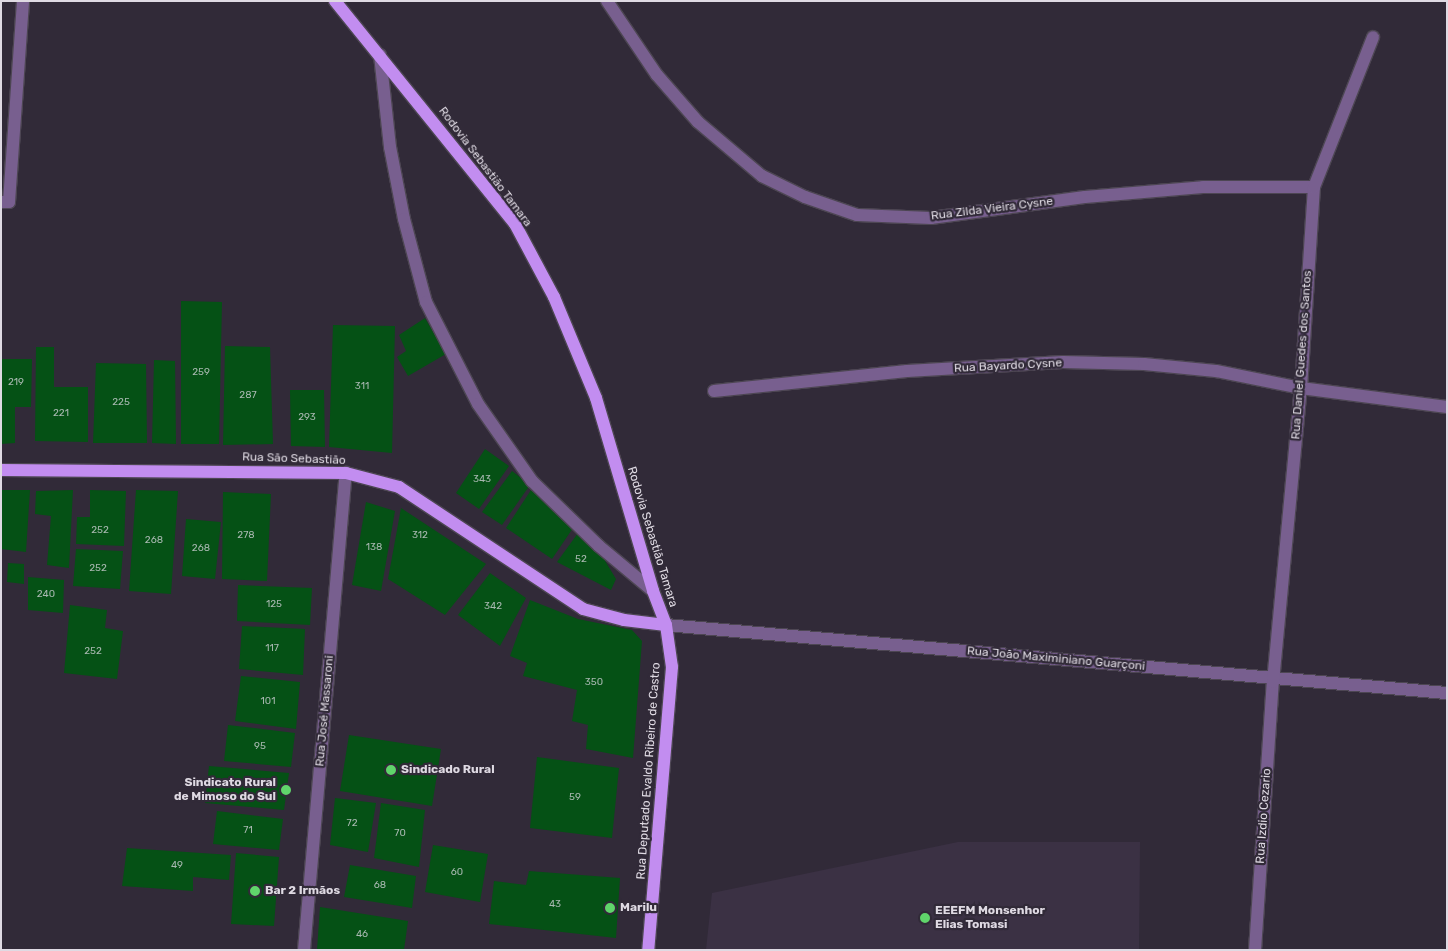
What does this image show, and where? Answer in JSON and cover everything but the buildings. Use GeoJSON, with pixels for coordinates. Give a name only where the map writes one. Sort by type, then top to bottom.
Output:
{"type":"FeatureCollection","features":[{"type":"Feature","properties":{"kind":"main road","name":"Rodovia Sebastião Tamara"},"geometry":{"type":"LineString","coordinates":[[335,1],[515,224],[554,297],[596,398],[653,591],[666,625]]}},
{"type":"Feature","properties":{"kind":"main road","name":"Rua São Sebastião"},"geometry":{"type":"LineString","coordinates":[[1,470],[346,473],[399,487],[583,609],[624,620],[666,625]]}},
{"type":"Feature","properties":{"kind":"main road","name":"Rua Deputado Evaldo Ribeiro de Castro"},"geometry":{"type":"LineString","coordinates":[[648,950],[672,667],[666,625]]}},
{"type":"Feature","properties":{"kind":"street"},"geometry":{"type":"LineString","coordinates":[[1,202],[9,202],[23,1]]}},
{"type":"Feature","properties":{"kind":"street","name":"Rua Zilda Vieira Cysne"},"geometry":{"type":"LineString","coordinates":[[607,1],[657,76],[698,122],[762,176],[805,197],[857,214],[931,218],[1085,197],[1194,188],[1314,187]]}},
{"type":"Feature","properties":{"kind":"street","name":"Rua Daniel Guedes dos Santos"},"geometry":{"type":"LineString","coordinates":[[1272,682],[1301,388],[1314,187],[1373,37]]}},
{"type":"Feature","properties":{"kind":"street"},"geometry":{"type":"LineString","coordinates":[[380,55],[390,147],[404,219],[426,302],[478,404],[532,481],[599,546],[653,591]]}},
{"type":"Feature","properties":{"kind":"street","name":"Rua Bayardo Cysne"},"geometry":{"type":"LineString","coordinates":[[714,391],[908,371],[1063,362],[1144,364],[1216,371],[1301,388],[1447,407]]}},
{"type":"Feature","properties":{"kind":"street","name":"Rua José Massaroni"},"geometry":{"type":"LineString","coordinates":[[304,950],[346,473]]}},
{"type":"Feature","properties":{"kind":"street","name":"Rua João Maximiniano Guarçoni"},"geometry":{"type":"LineString","coordinates":[[666,625],[1447,693]]}},
{"type":"Feature","properties":{"kind":"street","name":"Rua Izdio Cezario"},"geometry":{"type":"LineString","coordinates":[[1255,950],[1272,682]]}},
{"type":"Feature","properties":{"kind":"shaded area","name":"EEEFM Monsenhor Elias Tomasi"},"geometry":{"type":"Polygon","coordinates":[[[958,842],[1140,842],[1139,950],[706,950],[712,893],[958,842]]]}},
{"type":"Feature","properties":{"kind":"place","name":"Sindicado Rural"},"geometry":{"type":"Point","coordinates":[391,770]}},
{"type":"Feature","properties":{"kind":"place","name":"Sindicato Rural de Mimoso do Sul"},"geometry":{"type":"Point","coordinates":[286,790]}},
{"type":"Feature","properties":{"kind":"place","name":"Bar 2 Irmãos"},"geometry":{"type":"Point","coordinates":[255,891]}},
{"type":"Feature","properties":{"kind":"place","name":"Marilu"},"geometry":{"type":"Point","coordinates":[610,908]}},
{"type":"Feature","properties":{"kind":"place","name":"EEEFM Monsenhor Elias Tomasi"},"geometry":{"type":"Point","coordinates":[925,918]}}]}
